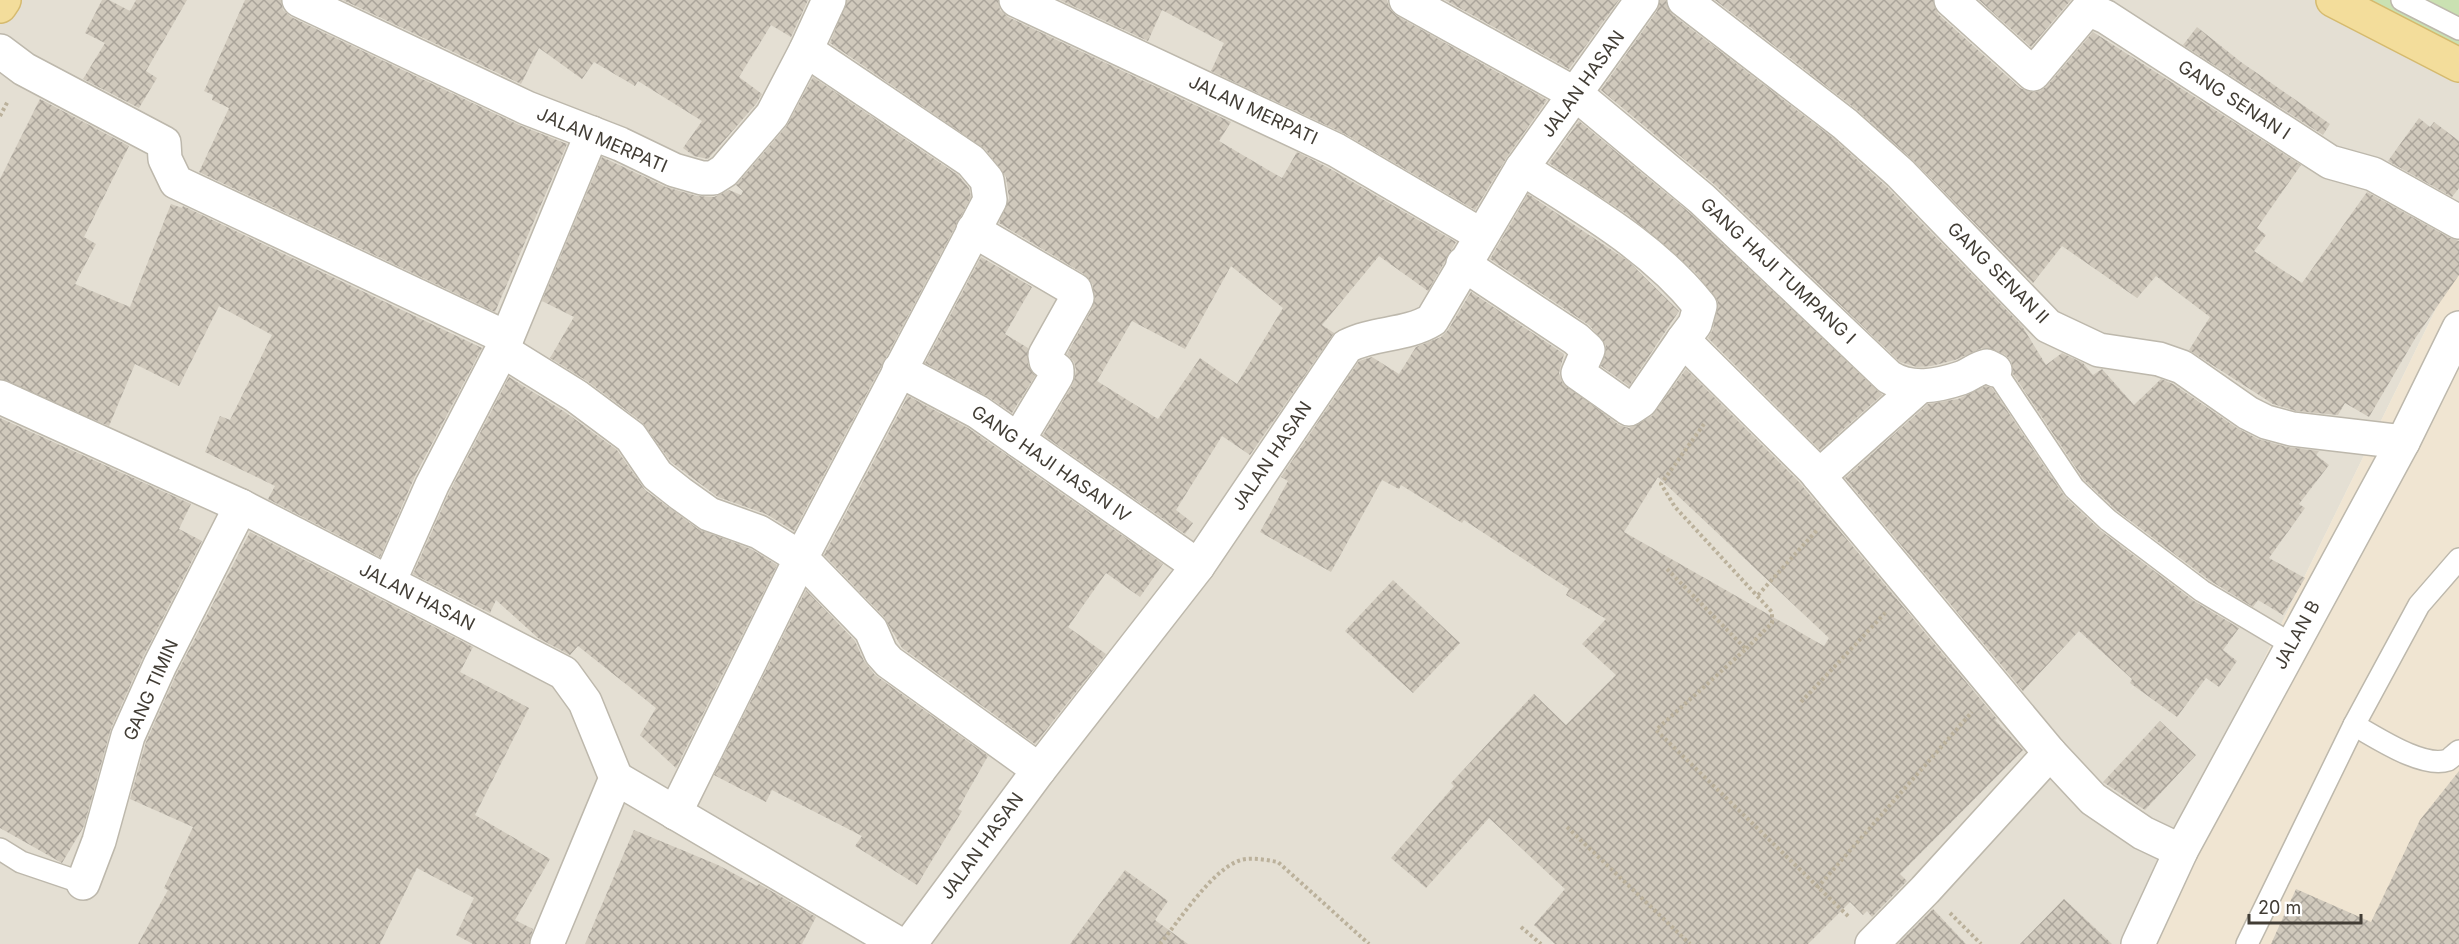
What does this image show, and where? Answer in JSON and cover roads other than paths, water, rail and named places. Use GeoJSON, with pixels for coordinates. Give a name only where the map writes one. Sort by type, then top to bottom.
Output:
{"type":"FeatureCollection","features":[{"type":"Feature","properties":{"kind":"main road"},"geometry":{"type":"LineString","coordinates":[[0,6],[3,0]]}},
{"type":"Feature","properties":{"kind":"main road"},"geometry":{"type":"LineString","coordinates":[[2333,0],[2459,65]]}},
{"type":"Feature","properties":{"kind":"street","name":"JALAN MERPATI"},"geometry":{"type":"LineString","coordinates":[[299,0],[351,12],[527,108],[592,133],[674,170],[702,178],[713,178],[728,166],[772,115],[829,0]]}},
{"type":"Feature","properties":{"kind":"street","name":"JALAN MERPATI"},"geometry":{"type":"LineString","coordinates":[[1016,0],[1336,150],[1481,235]]}},
{"type":"Feature","properties":{"kind":"street","name":"GANG HAJI TUMPANG I"},"geometry":{"type":"LineString","coordinates":[[1406,0],[1577,95],[1702,199],[1888,377],[1901,385],[1919,387],[1964,378],[1975,369],[1987,366],[1995,370]]}},
{"type":"Feature","properties":{"kind":"street","name":"JALAN HASAN"},"geometry":{"type":"LineString","coordinates":[[910,944],[1039,770],[1198,566],[1347,346],[1364,338],[1419,328],[1432,320],[1463,264],[1522,168],[1577,95],[1642,0]]}},
{"type":"Feature","properties":{"kind":"street","name":"GANG SENAN II"},"geometry":{"type":"LineString","coordinates":[[1684,0],[1845,124],[1900,172],[2048,326],[2099,350],[2159,359],[2182,367],[2266,423],[2292,429],[2403,442]]}},
{"type":"Feature","properties":{"kind":"street","name":"GANG SENAN I"},"geometry":{"type":"LineString","coordinates":[[1951,0],[2033,74],[2088,9],[2106,17],[2330,162],[2373,174],[2459,222]]}},
{"type":"Feature","properties":{"kind":"street"},"geometry":{"type":"LineString","coordinates":[[675,813],[801,558],[990,201],[987,180],[971,160],[806,50]]}},
{"type":"Feature","properties":{"kind":"street"},"geometry":{"type":"LineString","coordinates":[[0,51],[24,69],[164,143],[165,159],[176,182],[505,344],[631,437],[657,475],[681,494],[709,514],[759,532],[801,558],[871,630],[881,653],[889,662],[1039,770]]}},
{"type":"Feature","properties":{"kind":"street"},"geometry":{"type":"LineString","coordinates":[[389,582],[432,485],[505,344],[592,133]]}},
{"type":"Feature","properties":{"kind":"street"},"geometry":{"type":"LineString","coordinates":[[1463,264],[1576,339],[1588,350],[1578,373],[1629,409],[1641,401],[1695,324],[1700,306],[1663,267],[1625,235],[1522,168]]}},
{"type":"Feature","properties":{"kind":"street"},"geometry":{"type":"LineString","coordinates":[[974,230],[1075,290],[1077,298],[1045,354],[1046,361],[1057,370],[1057,375],[1018,440]]}},
{"type":"Feature","properties":{"kind":"street","name":"JALAN B"},"geometry":{"type":"LineString","coordinates":[[2138,944],[2181,851],[2403,442],[2459,328]]}},
{"type":"Feature","properties":{"kind":"street"},"geometry":{"type":"LineString","coordinates":[[1683,339],[1819,476],[1994,687],[2093,799],[2119,819],[2181,851]]}},
{"type":"Feature","properties":{"kind":"street","name":"GANG HAJI HASAN IV"},"geometry":{"type":"LineString","coordinates":[[899,370],[978,412],[1198,566]]}},
{"type":"Feature","properties":{"kind":"street"},"geometry":{"type":"LineString","coordinates":[[1819,476],[1919,387]]}},
{"type":"Feature","properties":{"kind":"street","name":"JALAN HASAN"},"geometry":{"type":"LineString","coordinates":[[0,397],[241,506],[564,673],[585,702],[616,778]]}},
{"type":"Feature","properties":{"kind":"street","name":"GANG TIMIN"},"geometry":{"type":"LineString","coordinates":[[83,883],[99,841],[128,736],[160,665],[241,506]]}},
{"type":"Feature","properties":{"kind":"street"},"geometry":{"type":"LineString","coordinates":[[1873,942],[1925,890],[2050,753]]}},
{"type":"Feature","properties":{"kind":"street"},"geometry":{"type":"LineString","coordinates":[[547,944],[616,778],[899,944]]}},
{"type":"Feature","properties":{"kind":"lane"},"geometry":{"type":"LineString","coordinates":[[2402,0],[2459,29]]}},
{"type":"Feature","properties":{"kind":"lane"},"geometry":{"type":"LineString","coordinates":[[1995,370],[2074,488],[2108,520],[2202,591],[2291,645]]}},
{"type":"Feature","properties":{"kind":"lane"},"geometry":{"type":"LineString","coordinates":[[2247,944],[2354,725],[2419,604],[2459,559]]}},
{"type":"Feature","properties":{"kind":"lane"},"geometry":{"type":"LineString","coordinates":[[2354,725],[2395,748],[2428,761],[2448,760],[2459,751]]}},
{"type":"Feature","properties":{"kind":"lane"},"geometry":{"type":"LineString","coordinates":[[0,849],[21,862],[83,883]]}}]}
